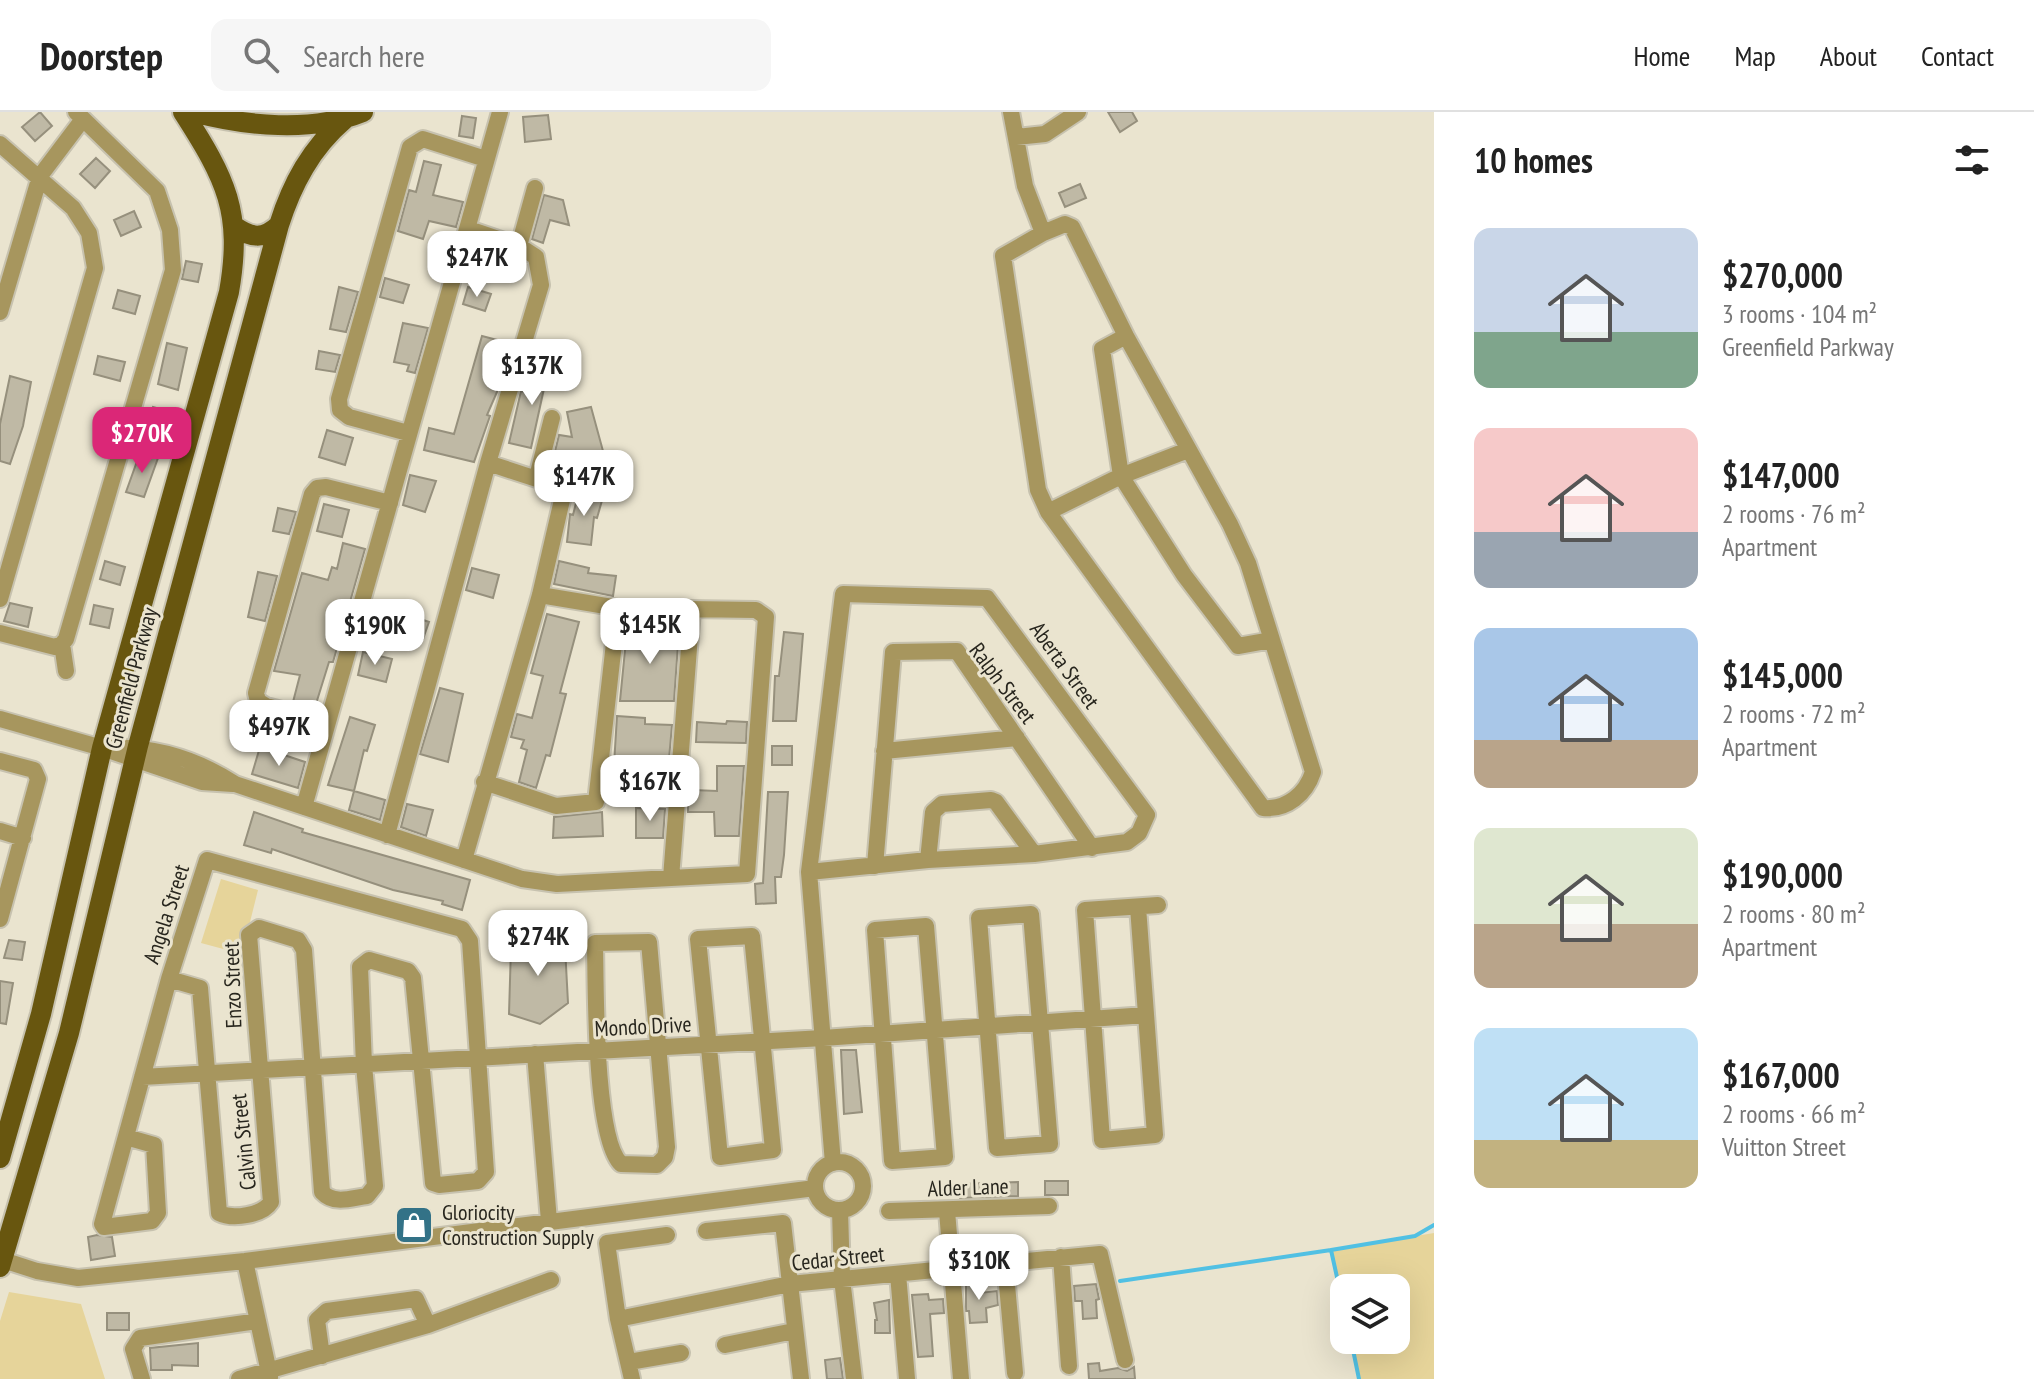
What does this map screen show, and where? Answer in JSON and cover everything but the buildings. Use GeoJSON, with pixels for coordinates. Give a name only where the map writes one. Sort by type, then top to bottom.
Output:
{"type":"FeatureCollection","features":[{"type":"Feature","properties":{"kind":"main road","name":"Greenfield Parkway"},"geometry":{"type":"LineString","coordinates":[[0,1158],[41,1014],[102,748],[229,292],[234,262],[234,226],[222,180],[183,112]]}},
{"type":"Feature","properties":{"kind":"main road"},"geometry":{"type":"LineString","coordinates":[[193,112],[220,119],[267,124],[354,116]]}},
{"type":"Feature","properties":{"kind":"main road","name":"Greenfield Parkway"},"geometry":{"type":"LineString","coordinates":[[1,1262],[69,1033],[136,753],[279,225],[287,200],[307,162],[324,138],[354,116]]}},
{"type":"Feature","properties":{"kind":"main road"},"geometry":{"type":"LineString","coordinates":[[234,226],[246,235],[260,236],[279,225]]}},
{"type":"Feature","properties":{"kind":"street"},"geometry":{"type":"LineString","coordinates":[[304,807],[500,112]]}},
{"type":"Feature","properties":{"kind":"street"},"geometry":{"type":"LineString","coordinates":[[1011,112],[1025,186],[1043,233]]}},
{"type":"Feature","properties":{"kind":"street"},"geometry":{"type":"LineString","coordinates":[[1016,137],[1045,134],[1078,112]]}},
{"type":"Feature","properties":{"kind":"street"},"geometry":{"type":"LineString","coordinates":[[0,312],[40,176],[80,115],[157,191],[170,230],[173,270],[66,639],[55,647],[0,633]]}},
{"type":"Feature","properties":{"kind":"street"},"geometry":{"type":"LineString","coordinates":[[408,433],[349,417],[340,410],[339,399],[397,191],[410,147],[423,139],[486,159]]}},
{"type":"Feature","properties":{"kind":"street"},"geometry":{"type":"LineString","coordinates":[[0,144],[73,208],[89,233],[95,268],[0,599]]}},
{"type":"Feature","properties":{"kind":"street"},"geometry":{"type":"LineString","coordinates":[[519,246],[535,188]]}},
{"type":"Feature","properties":{"kind":"street"},"geometry":{"type":"LineString","coordinates":[[1065,224],[1072,227],[1126,336],[1248,563],[1313,772],[1308,789],[1277,809],[1263,808],[1048,512],[1038,490],[1003,256],[1043,233],[1065,224]]}},
{"type":"Feature","properties":{"kind":"street"},"geometry":{"type":"LineString","coordinates":[[387,835],[488,463],[541,285],[536,257],[519,246],[469,229]]}},
{"type":"Feature","properties":{"kind":"street"},"geometry":{"type":"LineString","coordinates":[[1126,336],[1102,349],[1121,476],[1184,575],[1238,646],[1272,640]]}},
{"type":"Feature","properties":{"kind":"street"},"geometry":{"type":"LineString","coordinates":[[537,477],[552,418]]}},
{"type":"Feature","properties":{"kind":"street"},"geometry":{"type":"LineString","coordinates":[[1048,512],[1121,476],[1188,450]]}},
{"type":"Feature","properties":{"kind":"street"},"geometry":{"type":"LineString","coordinates":[[464,860],[540,595],[562,500],[555,485],[488,463]]}},
{"type":"Feature","properties":{"kind":"street"},"geometry":{"type":"LineString","coordinates":[[328,722],[266,706],[258,701],[256,693],[312,494],[317,488],[326,487],[390,503]]}},
{"type":"Feature","properties":{"kind":"street","name":"Aberta Street"},"geometry":{"type":"LineString","coordinates":[[809,872],[1092,848],[1127,842],[1139,833],[1147,815],[987,598],[843,594],[809,872],[833,1163]]}},
{"type":"Feature","properties":{"kind":"street"},"geometry":{"type":"LineString","coordinates":[[0,719],[102,748],[136,753],[202,782],[235,784],[522,879],[557,884],[747,874],[766,617],[756,610],[618,608],[540,595]]}},
{"type":"Feature","properties":{"kind":"street"},"geometry":{"type":"LineString","coordinates":[[484,782],[556,806],[596,802],[618,608]]}},
{"type":"Feature","properties":{"kind":"street"},"geometry":{"type":"LineString","coordinates":[[671,878],[692,610]]}},
{"type":"Feature","properties":{"kind":"street"},"geometry":{"type":"LineString","coordinates":[[62,644],[66,671]]}},
{"type":"Feature","properties":{"kind":"street","name":"Ralph Street"},"geometry":{"type":"LineString","coordinates":[[875,866],[893,652],[957,651],[1092,848]]}},
{"type":"Feature","properties":{"kind":"street"},"geometry":{"type":"LineString","coordinates":[[884,751],[1017,738]]}},
{"type":"Feature","properties":{"kind":"street"},"geometry":{"type":"LineString","coordinates":[[0,761],[34,770],[38,779],[23,838],[3,894],[0,919]]}},
{"type":"Feature","properties":{"kind":"street"},"geometry":{"type":"LineString","coordinates":[[928,860],[933,812],[937,807],[991,800],[1001,807],[1034,854]]}},
{"type":"Feature","properties":{"kind":"street"},"geometry":{"type":"LineString","coordinates":[[0,831],[23,838]]}},
{"type":"Feature","properties":{"kind":"street","name":"Angela Street"},"geometry":{"type":"LineString","coordinates":[[126,1137],[154,1145],[158,1213],[152,1221],[104,1227],[102,1224],[169,979],[207,860],[462,929],[470,941],[478,1057]]}},
{"type":"Feature","properties":{"kind":"street"},"geometry":{"type":"LineString","coordinates":[[1138,907],[1155,1135],[1102,1140],[1085,910],[1158,905]]}},
{"type":"Feature","properties":{"kind":"street"},"geometry":{"type":"LineString","coordinates":[[1031,914],[1040,1023],[1050,1144],[997,1148],[979,918],[1031,914]]}},
{"type":"Feature","properties":{"kind":"street"},"geometry":{"type":"LineString","coordinates":[[926,926],[935,1030],[945,1157],[892,1161],[875,930],[926,926]]}},
{"type":"Feature","properties":{"kind":"street","name":"Enzo Street"},"geometry":{"type":"LineString","coordinates":[[258,1072],[249,935],[259,928],[302,944],[313,1068]]}},
{"type":"Feature","properties":{"kind":"street"},"geometry":{"type":"LineString","coordinates":[[752,936],[773,1150],[720,1157],[709,1044],[698,939],[752,936]]}},
{"type":"Feature","properties":{"kind":"street"},"geometry":{"type":"LineString","coordinates":[[649,942],[667,1147],[665,1157],[657,1165],[621,1164],[613,1156],[609,1146],[598,1051],[595,943],[649,942]]}},
{"type":"Feature","properties":{"kind":"street"},"geometry":{"type":"LineString","coordinates":[[313,1068],[322,1192],[334,1200],[367,1196],[375,1186],[364,1065],[360,967],[369,960],[411,974],[430,1178],[439,1185],[478,1181],[486,1172],[478,1057]]}},
{"type":"Feature","properties":{"kind":"street"},"geometry":{"type":"LineString","coordinates":[[169,979],[200,988],[206,1075]]}},
{"type":"Feature","properties":{"kind":"street","name":"Mondo Drive"},"geometry":{"type":"LineString","coordinates":[[142,1077],[823,1038],[1146,1015]]}},
{"type":"Feature","properties":{"kind":"street"},"geometry":{"type":"LineString","coordinates":[[535,1054],[549,1221]]}},
{"type":"Feature","properties":{"kind":"street","name":"Calvin Street"},"geometry":{"type":"LineString","coordinates":[[206,1075],[216,1207],[226,1216],[261,1212],[271,1202],[258,1072]]}},
{"type":"Feature","properties":{"kind":"street"},"geometry":{"type":"LineString","coordinates":[[833,1163],[849,1164],[856,1169],[863,1183],[863,1191],[855,1205],[840,1210],[820,1202],[815,1188],[818,1175],[833,1163]]}},
{"type":"Feature","properties":{"kind":"street"},"geometry":{"type":"LineString","coordinates":[[1,1262],[78,1278],[245,1261],[815,1188]]}},
{"type":"Feature","properties":{"kind":"street","name":"Alder Lane"},"geometry":{"type":"LineString","coordinates":[[889,1211],[1049,1206]]}},
{"type":"Feature","properties":{"kind":"street"},"geometry":{"type":"LineString","coordinates":[[840,1210],[842,1279],[854,1379]]}},
{"type":"Feature","properties":{"kind":"street"},"geometry":{"type":"LineString","coordinates":[[947,1211],[961,1379]]}},
{"type":"Feature","properties":{"kind":"street"},"geometry":{"type":"LineString","coordinates":[[706,1231],[783,1223],[801,1379]]}},
{"type":"Feature","properties":{"kind":"street"},"geometry":{"type":"LineString","coordinates":[[667,1235],[607,1243],[618,1319],[631,1371],[681,1353]]}},
{"type":"Feature","properties":{"kind":"street","name":"Cedar Street"},"geometry":{"type":"LineString","coordinates":[[618,1319],[790,1284],[1100,1254],[1125,1360]]}},
{"type":"Feature","properties":{"kind":"street"},"geometry":{"type":"LineString","coordinates":[[1061,1257],[1069,1366]]}},
{"type":"Feature","properties":{"kind":"street"},"geometry":{"type":"LineString","coordinates":[[245,1261],[269,1374]]}},
{"type":"Feature","properties":{"kind":"street"},"geometry":{"type":"LineString","coordinates":[[1005,1263],[1015,1373]]}},
{"type":"Feature","properties":{"kind":"street"},"geometry":{"type":"LineString","coordinates":[[898,1274],[907,1379]]}},
{"type":"Feature","properties":{"kind":"street"},"geometry":{"type":"LineString","coordinates":[[239,1379],[269,1374],[428,1325],[551,1280]]}},
{"type":"Feature","properties":{"kind":"street"},"geometry":{"type":"LineString","coordinates":[[322,1356],[317,1320],[327,1311],[416,1299],[428,1325]]}},
{"type":"Feature","properties":{"kind":"street"},"geometry":{"type":"LineString","coordinates":[[142,1379],[133,1349],[140,1338],[258,1321]]}},
{"type":"Feature","properties":{"kind":"street"},"geometry":{"type":"LineString","coordinates":[[725,1345],[794,1331]]}},
{"type":"Feature","properties":{"kind":"shaded area"},"geometry":{"type":"Polygon","coordinates":[[[221,879],[258,890],[242,954],[201,943],[221,879]]]}},
{"type":"Feature","properties":{"kind":"shaded area"},"geometry":{"type":"Polygon","coordinates":[[[1434,1233],[1434,1379],[1359,1379],[1354,1354],[1410,1354],[1410,1274],[1336,1274],[1331,1250],[1434,1233]]]}},
{"type":"Feature","properties":{"kind":"shaded area"},"geometry":{"type":"Polygon","coordinates":[[[9,1292],[81,1304],[105,1379],[0,1379],[0,1321],[9,1292]]]}},
{"type":"Feature","properties":{"kind":"waterway"},"geometry":{"type":"LineString","coordinates":[[1336,1274],[1331,1250],[1415,1236],[1434,1225]]}},
{"type":"Feature","properties":{"kind":"waterway"},"geometry":{"type":"LineString","coordinates":[[1120,1281],[1331,1250]]}},
{"type":"Feature","properties":{"kind":"waterway"},"geometry":{"type":"LineString","coordinates":[[1354,1354],[1359,1379]]}},
{"type":"Feature","properties":{"kind":"place","name":"Gloriocity Construction Supply"},"geometry":{"type":"Point","coordinates":[414,1225]}}]}
